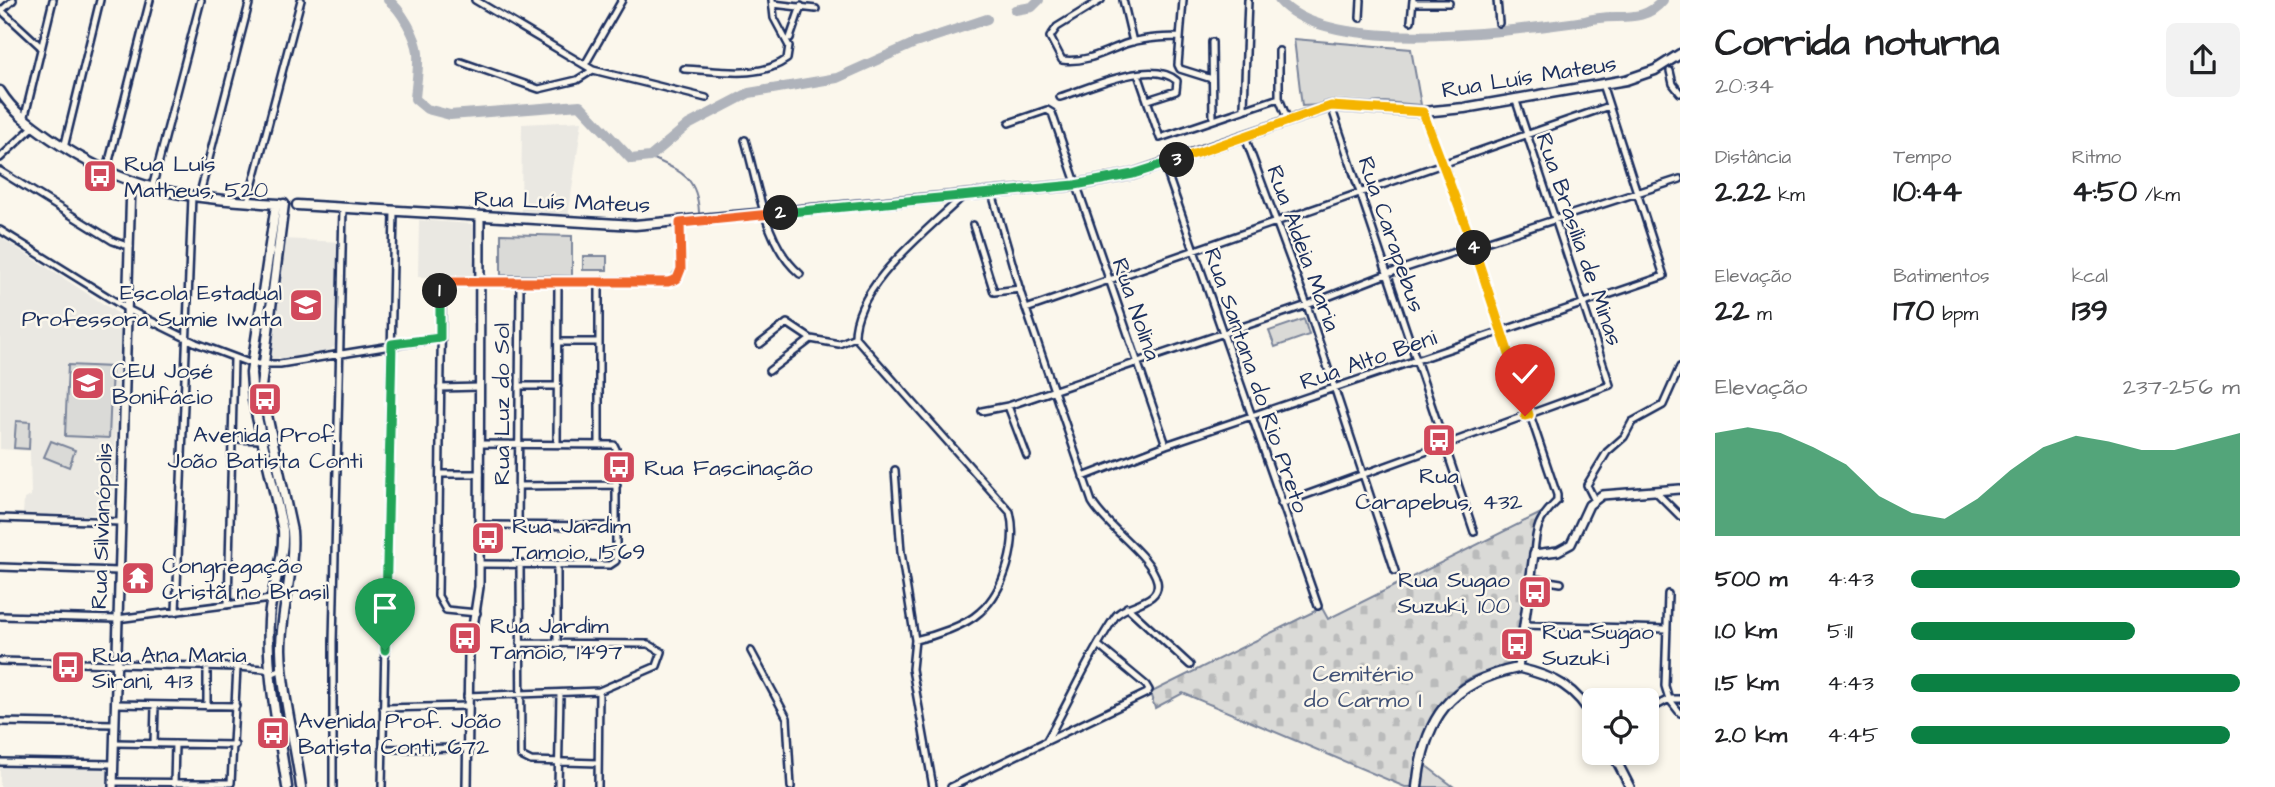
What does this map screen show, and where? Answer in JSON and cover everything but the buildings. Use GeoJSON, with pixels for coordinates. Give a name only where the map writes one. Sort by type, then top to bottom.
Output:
{"type":"FeatureCollection","features":[{"type":"Feature","properties":{"kind":"main road","name":"Rua Luís Mateus"},"geometry":{"type":"LineString","coordinates":[[0,91],[11,108],[24,120],[64,148],[106,173],[152,188],[195,197],[248,202],[617,226],[680,223],[1075,185],[1112,179],[1164,164],[1331,106],[1423,112],[1602,84],[1655,70],[1680,54]]}},
{"type":"Feature","properties":{"kind":"main road"},"geometry":{"type":"LineString","coordinates":[[280,204],[252,364],[253,400],[280,509],[284,545],[271,599],[268,668],[287,787]]}},
{"type":"Feature","properties":{"kind":"main road"},"geometry":{"type":"LineString","coordinates":[[280,204],[262,366],[263,403],[292,531],[293,555],[283,607],[283,666],[301,787]]}},
{"type":"Feature","properties":{"kind":"main road"},"geometry":{"type":"LineString","coordinates":[[271,599],[283,607]]}},
{"type":"Feature","properties":{"kind":"main road"},"geometry":{"type":"LineString","coordinates":[[1417,787],[1425,743],[1440,712],[1463,688],[1482,678],[1518,668]]}},
{"type":"Feature","properties":{"kind":"street"},"geometry":{"type":"LineString","coordinates":[[13,0],[1,11],[40,46]]}},
{"type":"Feature","properties":{"kind":"street"},"geometry":{"type":"LineString","coordinates":[[24,120],[52,0]]}},
{"type":"Feature","properties":{"kind":"street"},"geometry":{"type":"LineString","coordinates":[[64,148],[100,0]]}},
{"type":"Feature","properties":{"kind":"street"},"geometry":{"type":"LineString","coordinates":[[106,173],[150,0]]}},
{"type":"Feature","properties":{"kind":"street"},"geometry":{"type":"LineString","coordinates":[[152,188],[201,0]]}},
{"type":"Feature","properties":{"kind":"street"},"geometry":{"type":"LineString","coordinates":[[176,612],[186,337],[195,197],[250,0]]}},
{"type":"Feature","properties":{"kind":"street"},"geometry":{"type":"LineString","coordinates":[[475,0],[586,63],[593,70],[706,98]]}},
{"type":"Feature","properties":{"kind":"street"},"geometry":{"type":"LineString","coordinates":[[586,63],[622,0]]}},
{"type":"Feature","properties":{"kind":"street"},"geometry":{"type":"LineString","coordinates":[[1101,0],[1057,27],[1050,37],[1062,60],[1074,61],[1098,56],[1133,42],[1156,37],[1180,37]]}},
{"type":"Feature","properties":{"kind":"street"},"geometry":{"type":"LineString","coordinates":[[1123,0],[1133,42]]}},
{"type":"Feature","properties":{"kind":"street"},"geometry":{"type":"LineString","coordinates":[[1183,0],[1180,69],[1212,79]]}},
{"type":"Feature","properties":{"kind":"street"},"geometry":{"type":"LineString","coordinates":[[1244,107],[1248,0]]}},
{"type":"Feature","properties":{"kind":"street"},"geometry":{"type":"LineString","coordinates":[[1360,18],[1361,0]]}},
{"type":"Feature","properties":{"kind":"street"},"geometry":{"type":"LineString","coordinates":[[1497,0],[1499,23]]}},
{"type":"Feature","properties":{"kind":"street"},"geometry":{"type":"LineString","coordinates":[[248,202],[298,1]]}},
{"type":"Feature","properties":{"kind":"street"},"geometry":{"type":"LineString","coordinates":[[1412,21],[1413,1],[1449,3]]}},
{"type":"Feature","properties":{"kind":"street"},"geometry":{"type":"LineString","coordinates":[[684,69],[767,70],[787,59],[790,52],[774,18],[772,2],[816,9]]}},
{"type":"Feature","properties":{"kind":"street"},"geometry":{"type":"LineString","coordinates":[[790,38],[801,6]]}},
{"type":"Feature","properties":{"kind":"street"},"geometry":{"type":"LineString","coordinates":[[1212,42],[1213,120]]}},
{"type":"Feature","properties":{"kind":"street"},"geometry":{"type":"LineString","coordinates":[[1279,51],[1279,98],[1288,121]]}},
{"type":"Feature","properties":{"kind":"street"},"geometry":{"type":"LineString","coordinates":[[461,62],[539,89],[584,78],[593,70]]}},
{"type":"Feature","properties":{"kind":"street"},"geometry":{"type":"LineString","coordinates":[[1060,97],[1149,71],[1169,74],[1177,81],[1176,91],[1148,100]]}},
{"type":"Feature","properties":{"kind":"street"},"geometry":{"type":"LineString","coordinates":[[1670,71],[1673,84],[1680,93]]}},
{"type":"Feature","properties":{"kind":"street"},"geometry":{"type":"LineString","coordinates":[[1138,74],[1160,138],[1244,107],[1279,98]]}},
{"type":"Feature","properties":{"kind":"street"},"geometry":{"type":"LineString","coordinates":[[1602,84],[1637,191]]}},
{"type":"Feature","properties":{"kind":"street","name":"Rua Brasília de Minas"},"geometry":{"type":"LineString","coordinates":[[1515,98],[1582,304],[1610,380],[1606,388],[1529,415]]}},
{"type":"Feature","properties":{"kind":"street","name":"Rua Carapebus"},"geometry":{"type":"LineString","coordinates":[[1331,106],[1474,532]]}},
{"type":"Feature","properties":{"kind":"street"},"geometry":{"type":"LineString","coordinates":[[1026,309],[1609,106]]}},
{"type":"Feature","properties":{"kind":"street","name":"Rua Nolina"},"geometry":{"type":"LineString","coordinates":[[1009,123],[1050,110],[1166,445]]}},
{"type":"Feature","properties":{"kind":"street"},"geometry":{"type":"LineString","coordinates":[[1423,112],[1473,245],[1557,499],[1538,524],[1518,668],[1547,674],[1565,683],[1582,705]]}},
{"type":"Feature","properties":{"kind":"street"},"geometry":{"type":"LineString","coordinates":[[0,158],[33,127]]}},
{"type":"Feature","properties":{"kind":"street","name":"Rua Aldeia Maria"},"geometry":{"type":"LineString","coordinates":[[1245,137],[1274,222],[1307,305],[1395,571]]}},
{"type":"Feature","properties":{"kind":"street"},"geometry":{"type":"LineString","coordinates":[[745,139],[766,214],[783,255],[800,274]]}},
{"type":"Feature","properties":{"kind":"street","name":"Rua Santana do Rio Preto"},"geometry":{"type":"LineString","coordinates":[[1164,164],[1318,606]]}},
{"type":"Feature","properties":{"kind":"street"},"geometry":{"type":"LineString","coordinates":[[0,171],[113,241],[130,247]]}},
{"type":"Feature","properties":{"kind":"street"},"geometry":{"type":"LineString","coordinates":[[982,411],[1008,406],[1307,305],[1387,274],[1680,179]]}},
{"type":"Feature","properties":{"kind":"street","name":"Rua Silvianópolis"},"geometry":{"type":"LineString","coordinates":[[113,785],[131,183]]}},
{"type":"Feature","properties":{"kind":"street","name":"Rua Alto Beni"},"geometry":{"type":"LineString","coordinates":[[1083,477],[1166,445],[1417,362],[1665,275],[1637,191]]}},
{"type":"Feature","properties":{"kind":"street"},"geometry":{"type":"LineString","coordinates":[[992,193],[1026,309],[1083,477],[1101,517],[1141,557],[1156,579],[1157,590],[1149,598],[1118,612],[1046,740]]}},
{"type":"Feature","properties":{"kind":"street"},"geometry":{"type":"LineString","coordinates":[[915,640],[929,637],[977,615],[986,606],[1013,546],[1014,528],[1004,505],[855,337],[855,324],[860,309],[877,284],[918,235],[964,195]]}},
{"type":"Feature","properties":{"kind":"street"},"geometry":{"type":"LineString","coordinates":[[333,787],[343,208]]}},
{"type":"Feature","properties":{"kind":"street"},"geometry":{"type":"LineString","coordinates":[[382,787],[394,212]]}},
{"type":"Feature","properties":{"kind":"street"},"geometry":{"type":"LineString","coordinates":[[467,787],[469,653],[477,613],[480,564],[480,218]]}},
{"type":"Feature","properties":{"kind":"street"},"geometry":{"type":"LineString","coordinates":[[477,613],[446,610],[439,601],[442,285],[446,282],[480,281],[668,282],[677,279],[681,269],[680,223]]}},
{"type":"Feature","properties":{"kind":"street"},"geometry":{"type":"LineString","coordinates":[[973,225],[994,292],[1021,292]]}},
{"type":"Feature","properties":{"kind":"street"},"geometry":{"type":"LineString","coordinates":[[0,230],[129,310],[234,359],[252,364],[262,366],[440,338]]}},
{"type":"Feature","properties":{"kind":"street"},"geometry":{"type":"LineString","coordinates":[[599,282],[599,444]]}},
{"type":"Feature","properties":{"kind":"street","name":"Rua Luz do Sol"},"geometry":{"type":"LineString","coordinates":[[518,526],[520,283]]}},
{"type":"Feature","properties":{"kind":"street"},"geometry":{"type":"LineString","coordinates":[[558,283],[558,444]]}},
{"type":"Feature","properties":{"kind":"street"},"geometry":{"type":"LineString","coordinates":[[760,344],[787,323],[811,339],[839,344],[855,337]]}},
{"type":"Feature","properties":{"kind":"street"},"geometry":{"type":"LineString","coordinates":[[769,371],[811,339]]}},
{"type":"Feature","properties":{"kind":"street"},"geometry":{"type":"LineString","coordinates":[[558,342],[599,342]]}},
{"type":"Feature","properties":{"kind":"street"},"geometry":{"type":"LineString","coordinates":[[228,605],[234,359]]}},
{"type":"Feature","properties":{"kind":"street"},"geometry":{"type":"LineString","coordinates":[[1594,499],[1587,485],[1607,452],[1624,437],[1632,422],[1663,405],[1680,367]]}},
{"type":"Feature","properties":{"kind":"street"},"geometry":{"type":"LineString","coordinates":[[519,386],[558,386]]}},
{"type":"Feature","properties":{"kind":"street"},"geometry":{"type":"LineString","coordinates":[[440,387],[480,387]]}},
{"type":"Feature","properties":{"kind":"street"},"geometry":{"type":"LineString","coordinates":[[1008,406],[1027,456]]}},
{"type":"Feature","properties":{"kind":"street"},"geometry":{"type":"LineString","coordinates":[[1281,504],[1363,472],[1529,415]]}},
{"type":"Feature","properties":{"kind":"street"},"geometry":{"type":"LineString","coordinates":[[234,439],[263,440]]}},
{"type":"Feature","properties":{"kind":"street"},"geometry":{"type":"LineString","coordinates":[[480,444],[614,445],[617,485],[615,563],[480,564]]}},
{"type":"Feature","properties":{"kind":"street"},"geometry":{"type":"LineString","coordinates":[[895,470],[901,552],[915,640],[912,669],[933,787]]}},
{"type":"Feature","properties":{"kind":"street"},"geometry":{"type":"LineString","coordinates":[[440,474],[480,474]]}},
{"type":"Feature","properties":{"kind":"street"},"geometry":{"type":"LineString","coordinates":[[518,485],[617,485]]}},
{"type":"Feature","properties":{"kind":"street"},"geometry":{"type":"LineString","coordinates":[[1534,554],[1558,551],[1571,544],[1594,499],[1602,495],[1680,489]]}},
{"type":"Feature","properties":{"kind":"street"},"geometry":{"type":"LineString","coordinates":[[1656,492],[1680,516]]}},
{"type":"Feature","properties":{"kind":"street"},"geometry":{"type":"LineString","coordinates":[[0,518],[121,522]]}},
{"type":"Feature","properties":{"kind":"street"},"geometry":{"type":"LineString","coordinates":[[480,525],[617,526]]}},
{"type":"Feature","properties":{"kind":"street"},"geometry":{"type":"LineString","coordinates":[[520,563],[520,756],[528,761],[598,763]]}},
{"type":"Feature","properties":{"kind":"street"},"geometry":{"type":"LineString","coordinates":[[557,564],[557,645]]}},
{"type":"Feature","properties":{"kind":"street"},"geometry":{"type":"LineString","coordinates":[[0,567],[119,571]]}},
{"type":"Feature","properties":{"kind":"street"},"geometry":{"type":"LineString","coordinates":[[1531,578],[1561,583]]}},
{"type":"Feature","properties":{"kind":"street"},"geometry":{"type":"LineString","coordinates":[[1668,594],[1665,686],[1669,699],[1680,713]]}},
{"type":"Feature","properties":{"kind":"street"},"geometry":{"type":"LineString","coordinates":[[0,616],[117,619],[271,599]]}},
{"type":"Feature","properties":{"kind":"street"},"geometry":{"type":"LineString","coordinates":[[1127,607],[1190,665]]}},
{"type":"Feature","properties":{"kind":"street"},"geometry":{"type":"LineString","coordinates":[[1524,625],[1667,629]]}},
{"type":"Feature","properties":{"kind":"street"},"geometry":{"type":"LineString","coordinates":[[467,696],[598,691],[657,666],[662,652],[658,647],[649,644],[520,643]]}},
{"type":"Feature","properties":{"kind":"street"},"geometry":{"type":"LineString","coordinates":[[951,787],[1148,691],[1148,687],[1135,674],[1099,646]]}},
{"type":"Feature","properties":{"kind":"street"},"geometry":{"type":"LineString","coordinates":[[751,650],[787,718],[791,787]]}},
{"type":"Feature","properties":{"kind":"street"},"geometry":{"type":"LineString","coordinates":[[0,661],[268,668],[283,666]]}},
{"type":"Feature","properties":{"kind":"street"},"geometry":{"type":"LineString","coordinates":[[206,706],[207,666]]}},
{"type":"Feature","properties":{"kind":"street"},"geometry":{"type":"LineString","coordinates":[[268,668],[277,673],[283,666]]}},
{"type":"Feature","properties":{"kind":"street"},"geometry":{"type":"LineString","coordinates":[[113,785],[229,785],[233,780],[237,667]]}},
{"type":"Feature","properties":{"kind":"street"},"geometry":{"type":"LineString","coordinates":[[598,691],[598,787]]}},
{"type":"Feature","properties":{"kind":"street"},"geometry":{"type":"LineString","coordinates":[[558,787],[560,694]]}},
{"type":"Feature","properties":{"kind":"street"},"geometry":{"type":"LineString","coordinates":[[1659,704],[1669,699],[1680,699]]}},
{"type":"Feature","properties":{"kind":"street"},"geometry":{"type":"LineString","coordinates":[[115,704],[236,706]]}},
{"type":"Feature","properties":{"kind":"street"},"geometry":{"type":"LineString","coordinates":[[154,744],[155,705]]}},
{"type":"Feature","properties":{"kind":"street"},"geometry":{"type":"LineString","coordinates":[[383,708],[467,706]]}},
{"type":"Feature","properties":{"kind":"street"},"geometry":{"type":"LineString","coordinates":[[0,722],[114,724]]}},
{"type":"Feature","properties":{"kind":"street"},"geometry":{"type":"LineString","coordinates":[[114,743],[235,745]]}},
{"type":"Feature","properties":{"kind":"street"},"geometry":{"type":"LineString","coordinates":[[174,784],[175,744]]}},
{"type":"Feature","properties":{"kind":"street"},"geometry":{"type":"LineString","coordinates":[[382,749],[467,748]]}},
{"type":"Feature","properties":{"kind":"street"},"geometry":{"type":"LineString","coordinates":[[0,762],[113,764]]}},
{"type":"Feature","properties":{"kind":"street"},"geometry":{"type":"LineString","coordinates":[[1619,765],[1630,787]]}},
{"type":"Feature","properties":{"kind":"shaded area"},"geometry":{"type":"Polygon","coordinates":[[[582,121],[568,217],[521,212],[522,124],[582,121]]]}},
{"type":"Feature","properties":{"kind":"shaded area"},"geometry":{"type":"Polygon","coordinates":[[[419,220],[472,224],[476,230],[475,238],[472,239],[475,276],[418,277],[419,220]]]}},
{"type":"Feature","properties":{"kind":"shaded area"},"geometry":{"type":"Polygon","coordinates":[[[0,237],[122,316],[112,515],[23,514],[24,499],[31,496],[30,451],[0,449],[0,237]]]}},
{"type":"Feature","properties":{"kind":"shaded area","name":"Escola Estadual Professora Sumie Iwata"},"geometry":{"type":"Polygon","coordinates":[[[283,239],[340,242],[336,345],[326,353],[283,361],[279,357],[275,362],[267,362],[283,239]]]}},
{"type":"Feature","properties":{"kind":"shaded area"},"geometry":{"type":"Polygon","coordinates":[[[0,766],[106,768],[109,770],[108,787],[0,787],[0,766]]]}},
{"type":"Feature","properties":{"kind":"green space"},"geometry":{"type":"Polygon","coordinates":[[[1294,39],[1411,49],[1421,105],[1385,102],[1302,106],[1294,39]]]}},
{"type":"Feature","properties":{"kind":"green space"},"geometry":{"type":"Polygon","coordinates":[[[501,234],[572,236],[572,276],[501,275],[501,234]]]}},
{"type":"Feature","properties":{"kind":"green space"},"geometry":{"type":"Polygon","coordinates":[[[583,256],[607,256],[607,270],[583,270],[583,256]]]}},
{"type":"Feature","properties":{"kind":"green space"},"geometry":{"type":"Polygon","coordinates":[[[1304,319],[1309,335],[1275,347],[1269,331],[1304,319]]]}},
{"type":"Feature","properties":{"kind":"green space"},"geometry":{"type":"Polygon","coordinates":[[[68,365],[112,367],[109,438],[65,436],[68,365]]]}},
{"type":"Feature","properties":{"kind":"green space"},"geometry":{"type":"Polygon","coordinates":[[[16,421],[30,422],[29,449],[14,448],[16,421]]]}},
{"type":"Feature","properties":{"kind":"green space"},"geometry":{"type":"Polygon","coordinates":[[[51,441],[75,450],[69,467],[44,457],[51,441]]]}},
{"type":"Feature","properties":{"kind":"green space","name":"Cemitério do Carmo I"},"geometry":{"type":"Polygon","coordinates":[[[1541,513],[1536,522],[1513,663],[1472,677],[1446,697],[1423,739],[1414,787],[1405,787],[1183,693],[1155,708],[1150,693],[1317,610],[1322,608],[1328,619],[1541,513]]]}},
{"type":"Feature","properties":{"kind":"green space"},"geometry":{"type":"Polygon","coordinates":[[[1425,765],[1454,787],[1420,787],[1425,765]]]}},
{"type":"Feature","properties":{"kind":"waterway"},"geometry":{"type":"LineString","coordinates":[[388,0],[403,17],[415,40],[418,59],[415,99],[427,109],[450,115],[580,105],[631,159],[650,157],[688,125],[749,93],[837,78],[915,43],[987,19]]}},
{"type":"Feature","properties":{"kind":"waterway"},"geometry":{"type":"LineString","coordinates":[[1015,10],[1032,7],[1039,0]]}},
{"type":"Feature","properties":{"kind":"waterway"},"geometry":{"type":"LineString","coordinates":[[1279,0],[1303,18],[1338,29],[1379,35],[1424,36],[1515,30],[1596,18],[1636,16],[1655,8],[1663,0]]}},
{"type":"Feature","properties":{"kind":"waterway"},"geometry":{"type":"LineString","coordinates":[[650,157],[685,176],[695,190],[699,212]]}},
{"type":"Feature","properties":{"kind":"place","name":"Rua Luís Matheus, 520"},"geometry":{"type":"Point","coordinates":[100,176]}},
{"type":"Feature","properties":{"kind":"place","name":"Escola Estadual Professora Sumie Iwata"},"geometry":{"type":"Point","coordinates":[306,305]}},
{"type":"Feature","properties":{"kind":"place","name":"CEU José Bonifácio"},"geometry":{"type":"Point","coordinates":[88,383]}},
{"type":"Feature","properties":{"kind":"place","name":"Avenida Prof. João Batista Conti"},"geometry":{"type":"Point","coordinates":[265,399]}},
{"type":"Feature","properties":{"kind":"place","name":"Rua Carapebus, 432"},"geometry":{"type":"Point","coordinates":[1439,440]}},
{"type":"Feature","properties":{"kind":"place","name":"Rua Fascinação"},"geometry":{"type":"Point","coordinates":[619,467]}},
{"type":"Feature","properties":{"kind":"place","name":"Rua Jardim Tamoio, 1569"},"geometry":{"type":"Point","coordinates":[488,538]}},
{"type":"Feature","properties":{"kind":"place","name":"Congregação Cristã no Brasil"},"geometry":{"type":"Point","coordinates":[138,578]}},
{"type":"Feature","properties":{"kind":"place","name":"Rua Sugao Suzuki, 100"},"geometry":{"type":"Point","coordinates":[1535,592]}},
{"type":"Feature","properties":{"kind":"place","name":"Rua Jardim Tamoio, 1497"},"geometry":{"type":"Point","coordinates":[465,638]}},
{"type":"Feature","properties":{"kind":"place","name":"Rua Sugao Suzuki"},"geometry":{"type":"Point","coordinates":[1517,644]}},
{"type":"Feature","properties":{"kind":"place","name":"Rua Ana Maria Sirani, 413"},"geometry":{"type":"Point","coordinates":[68,667]}},
{"type":"Feature","properties":{"kind":"place","name":"Avenida Prof. João Batista Conti, 672"},"geometry":{"type":"Point","coordinates":[273,733]}},
{"type":"Feature","properties":{"kind":"route"},"geometry":{"type":"LineString","coordinates":[[385,650],[392,344],[440,338],[440,288],[446,282],[673,281],[677,279],[681,269],[680,223],[1075,185],[1133,174],[1331,106],[1423,112],[1473,245],[1529,415],[1525,416]]}}]}
